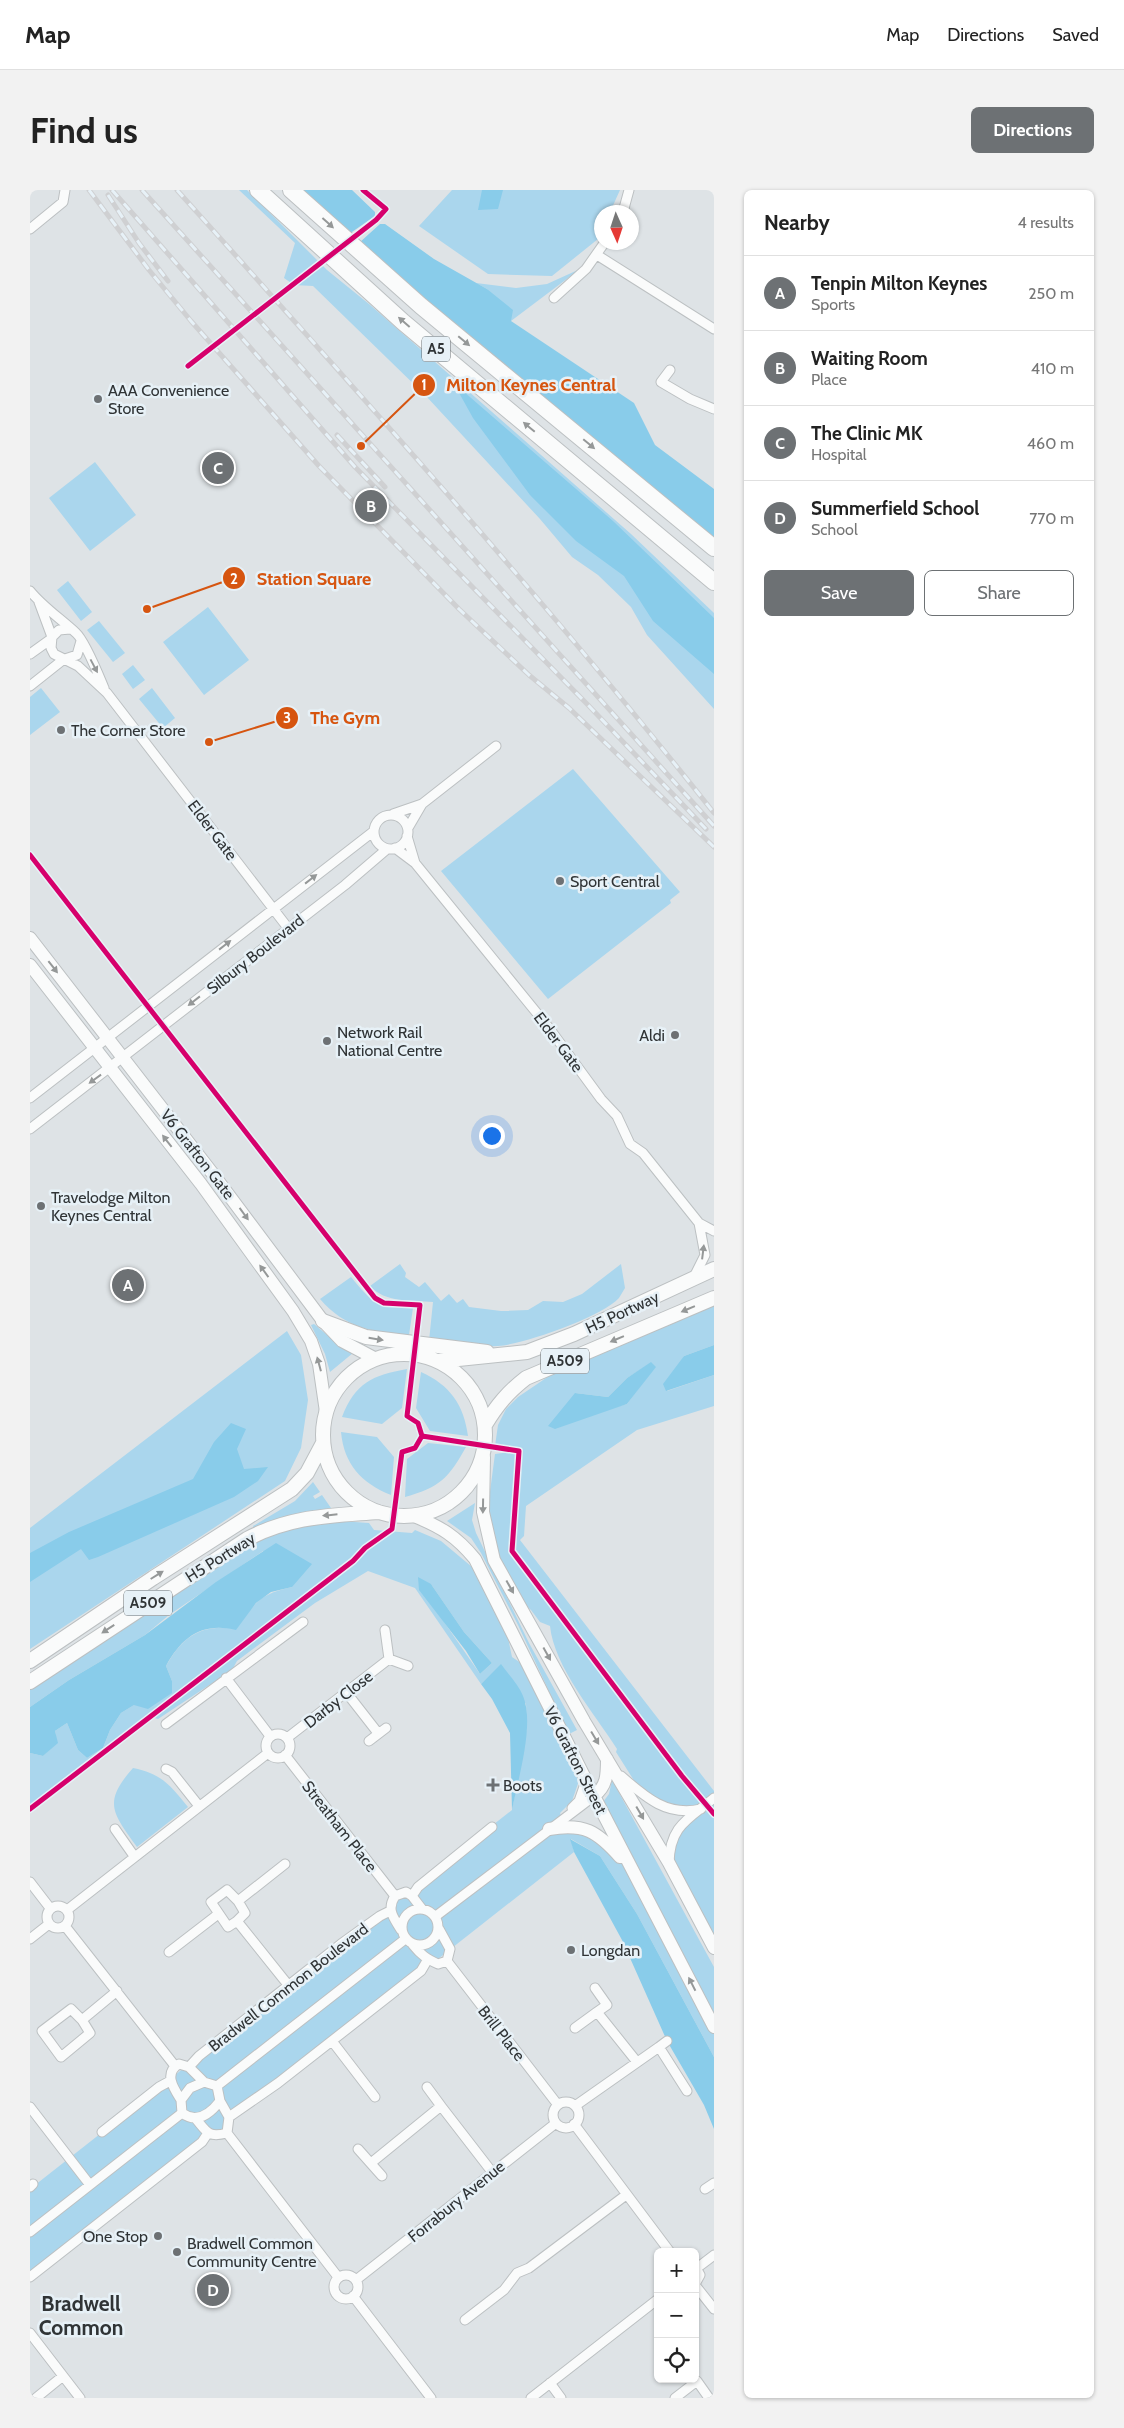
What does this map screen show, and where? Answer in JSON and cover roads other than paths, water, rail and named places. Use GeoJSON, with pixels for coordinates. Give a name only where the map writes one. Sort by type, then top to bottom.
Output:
{"type":"FeatureCollection","features":[{"type":"Feature","properties":{"kind":"highway","name":"A5"},"geometry":{"type":"LineString","coordinates":[[258,190],[403,322],[714,582]]}},
{"type":"Feature","properties":{"kind":"highway","name":"A5"},"geometry":{"type":"LineString","coordinates":[[292,190],[421,306],[714,548]]}},
{"type":"Feature","properties":{"kind":"highway"},"geometry":{"type":"LineString","coordinates":[[619,503],[714,594]]}},
{"type":"Feature","properties":{"kind":"main road","name":"H5 Portway"},"geometry":{"type":"LineString","coordinates":[[439,1361],[527,1352],[574,1334],[714,1269]]}},
{"type":"Feature","properties":{"kind":"main road","name":"H5 Portway"},"geometry":{"type":"LineString","coordinates":[[486,1425],[500,1401],[510,1390],[526,1378],[714,1298]]}},
{"type":"Feature","properties":{"kind":"main road"},"geometry":{"type":"LineString","coordinates":[[323,1321],[399,1348],[427,1351],[478,1350],[502,1356]]}},
{"type":"Feature","properties":{"kind":"main road","name":"A509"},"geometry":{"type":"LineString","coordinates":[[399,1348],[358,1368],[345,1379],[333,1396],[325,1418],[323,1443],[333,1474],[360,1504],[378,1512],[414,1516],[442,1507],[461,1494],[475,1475],[485,1449],[486,1425],[482,1410],[466,1381],[427,1351]]}},
{"type":"Feature","properties":{"kind":"main road","name":"H5 Portway"},"geometry":{"type":"LineString","coordinates":[[30,1661],[153,1578],[292,1489],[307,1474],[323,1443]]}},
{"type":"Feature","properties":{"kind":"main road","name":"H5 Portway"},"geometry":{"type":"LineString","coordinates":[[30,1682],[246,1539],[268,1528],[309,1517],[378,1512]]}},
{"type":"Feature","properties":{"kind":"street"},"geometry":{"type":"LineString","coordinates":[[30,229],[63,202],[65,190]]}},
{"type":"Feature","properties":{"kind":"street"},"geometry":{"type":"LineString","coordinates":[[625,205],[630,190]]}},
{"type":"Feature","properties":{"kind":"street"},"geometry":{"type":"LineString","coordinates":[[554,298],[586,269],[600,250]]}},
{"type":"Feature","properties":{"kind":"street"},"geometry":{"type":"LineString","coordinates":[[597,255],[714,329]]}},
{"type":"Feature","properties":{"kind":"street"},"geometry":{"type":"LineString","coordinates":[[670,370],[661,382],[690,399],[714,409]]}},
{"type":"Feature","properties":{"kind":"street"},"geometry":{"type":"LineString","coordinates":[[30,591],[38,602],[52,638],[52,651],[78,666],[106,693]]}},
{"type":"Feature","properties":{"kind":"street"},"geometry":{"type":"LineString","coordinates":[[38,602],[60,617],[76,633],[106,693]]}},
{"type":"Feature","properties":{"kind":"street"},"geometry":{"type":"LineString","coordinates":[[30,654],[52,638],[59,630],[70,629]]}},
{"type":"Feature","properties":{"kind":"street"},"geometry":{"type":"LineString","coordinates":[[30,686],[64,659],[77,654],[80,648],[80,639]]}},
{"type":"Feature","properties":{"kind":"street","name":"Elder Gate"},"geometry":{"type":"LineString","coordinates":[[106,693],[154,752],[288,928]]}},
{"type":"Feature","properties":{"kind":"street"},"geometry":{"type":"LineString","coordinates":[[422,804],[407,832],[391,848],[380,845],[374,831],[378,820],[384,816],[422,804],[496,746]]}},
{"type":"Feature","properties":{"kind":"street"},"geometry":{"type":"LineString","coordinates":[[393,814],[400,816],[407,832]]}},
{"type":"Feature","properties":{"kind":"street","name":"Silbury Boulevard"},"geometry":{"type":"LineString","coordinates":[[94,1047],[374,831]]}},
{"type":"Feature","properties":{"kind":"street","name":"Elder Gate"},"geometry":{"type":"LineString","coordinates":[[407,832],[415,863]]}},
{"type":"Feature","properties":{"kind":"street","name":"Elder Gate"},"geometry":{"type":"LineString","coordinates":[[391,848],[415,863],[549,1028],[601,1099],[617,1116],[630,1144],[643,1153],[699,1223],[714,1231]]}},
{"type":"Feature","properties":{"kind":"street","name":"Silbury Boulevard"},"geometry":{"type":"LineString","coordinates":[[110,1068],[391,848]]}},
{"type":"Feature","properties":{"kind":"street","name":"V6 Grafton Gate"},"geometry":{"type":"LineString","coordinates":[[30,938],[146,1087],[323,1321],[342,1341],[376,1359]]}},
{"type":"Feature","properties":{"kind":"street","name":"V6 Grafton Gate"},"geometry":{"type":"LineString","coordinates":[[30,965],[201,1184],[305,1329],[319,1364],[325,1418]]}},
{"type":"Feature","properties":{"kind":"street"},"geometry":{"type":"LineString","coordinates":[[30,1098],[94,1047]]}},
{"type":"Feature","properties":{"kind":"street"},"geometry":{"type":"LineString","coordinates":[[30,1130],[79,1090],[110,1068]]}},
{"type":"Feature","properties":{"kind":"street","name":"Elder Gate"},"geometry":{"type":"LineString","coordinates":[[693,1279],[705,1255],[699,1223]]}},
{"type":"Feature","properties":{"kind":"street","name":"V6 Grafton Street"},"geometry":{"type":"LineString","coordinates":[[485,1449],[483,1512],[494,1560],[584,1721],[669,1863],[714,1948]]}},
{"type":"Feature","properties":{"kind":"street","name":"V6 Grafton Street"},"geometry":{"type":"LineString","coordinates":[[414,1516],[441,1527],[462,1544],[475,1559],[594,1796],[714,2027]]}},
{"type":"Feature","properties":{"kind":"street"},"geometry":{"type":"LineString","coordinates":[[166,1724],[303,1622]]}},
{"type":"Feature","properties":{"kind":"street","name":"Darby Close"},"geometry":{"type":"LineString","coordinates":[[385,1630],[389,1659]]}},
{"type":"Feature","properties":{"kind":"street","name":"Darby Close"},"geometry":{"type":"LineString","coordinates":[[389,1659],[408,1666]]}},
{"type":"Feature","properties":{"kind":"street","name":"Darby Close"},"geometry":{"type":"LineString","coordinates":[[287,1738],[389,1659]]}},
{"type":"Feature","properties":{"kind":"street"},"geometry":{"type":"LineString","coordinates":[[226,1678],[270,1736]]}},
{"type":"Feature","properties":{"kind":"street"},"geometry":{"type":"LineString","coordinates":[[346,1692],[382,1731],[369,1740]]}},
{"type":"Feature","properties":{"kind":"street"},"geometry":{"type":"LineString","coordinates":[[281,1734],[287,1738],[290,1745],[286,1755],[278,1758],[268,1753],[266,1743],[270,1736],[281,1734]]}},
{"type":"Feature","properties":{"kind":"street"},"geometry":{"type":"LineString","coordinates":[[67,1910],[268,1753]]}},
{"type":"Feature","properties":{"kind":"street","name":"Streatham Place"},"geometry":{"type":"LineString","coordinates":[[286,1755],[395,1896]]}},
{"type":"Feature","properties":{"kind":"street"},"geometry":{"type":"LineString","coordinates":[[436,1916],[549,1828],[594,1796],[604,1786],[607,1758]]}},
{"type":"Feature","properties":{"kind":"street"},"geometry":{"type":"LineString","coordinates":[[166,1769],[172,1772],[199,1806]]}},
{"type":"Feature","properties":{"kind":"street"},"geometry":{"type":"LineString","coordinates":[[615,1770],[655,1804],[678,1811],[701,1809]]}},
{"type":"Feature","properties":{"kind":"street"},"geometry":{"type":"LineString","coordinates":[[563,1818],[578,1800],[584,1776]]}},
{"type":"Feature","properties":{"kind":"street"},"geometry":{"type":"LineString","coordinates":[[669,1863],[669,1846],[678,1828],[714,1798]]}},
{"type":"Feature","properties":{"kind":"street"},"geometry":{"type":"LineString","coordinates":[[549,1828],[569,1825],[595,1833],[610,1846],[635,1874]]}},
{"type":"Feature","properties":{"kind":"street"},"geometry":{"type":"LineString","coordinates":[[412,1896],[418,1886],[492,1827]]}},
{"type":"Feature","properties":{"kind":"street"},"geometry":{"type":"LineString","coordinates":[[115,1829],[134,1856]]}},
{"type":"Feature","properties":{"kind":"street"},"geometry":{"type":"LineString","coordinates":[[238,1901],[285,1864]]}},
{"type":"Feature","properties":{"kind":"street"},"geometry":{"type":"LineString","coordinates":[[30,1882],[50,1908]]}},
{"type":"Feature","properties":{"kind":"street"},"geometry":{"type":"LineString","coordinates":[[227,1890],[238,1901],[244,1913],[228,1927],[218,1915],[210,1902],[227,1890]]}},
{"type":"Feature","properties":{"kind":"street"},"geometry":{"type":"LineString","coordinates":[[406,1892],[412,1896],[422,1909],[436,1916],[439,1929],[450,1949],[447,1961],[438,1964],[422,1956],[414,1945],[404,1940],[401,1930],[390,1911],[391,1903],[395,1896],[406,1892]]}},
{"type":"Feature","properties":{"kind":"street"},"geometry":{"type":"LineString","coordinates":[[65,1926],[55,1928],[49,1924],[47,1914],[50,1908],[57,1906],[67,1910]]}},
{"type":"Feature","properties":{"kind":"street"},"geometry":{"type":"LineString","coordinates":[[401,1930],[409,1913],[422,1909]]}},
{"type":"Feature","properties":{"kind":"street"},"geometry":{"type":"LineString","coordinates":[[65,1926],[68,1920],[67,1910]]}},
{"type":"Feature","properties":{"kind":"street","name":"Bradwell Common Boulevard"},"geometry":{"type":"LineString","coordinates":[[189,2067],[199,2056],[341,1944],[390,1911]]}},
{"type":"Feature","properties":{"kind":"street"},"geometry":{"type":"LineString","coordinates":[[169,1952],[218,1915]]}},
{"type":"Feature","properties":{"kind":"street"},"geometry":{"type":"LineString","coordinates":[[237,1921],[289,1986]]}},
{"type":"Feature","properties":{"kind":"street"},"geometry":{"type":"LineString","coordinates":[[30,1939],[49,1924]]}},
{"type":"Feature","properties":{"kind":"street"},"geometry":{"type":"LineString","coordinates":[[65,1926],[175,2066]]}},
{"type":"Feature","properties":{"kind":"street"},"geometry":{"type":"LineString","coordinates":[[414,1945],[429,1942],[439,1929]]}},
{"type":"Feature","properties":{"kind":"street","name":"Bradwell Common Boulevard"},"geometry":{"type":"LineString","coordinates":[[217,2086],[404,1940]]}},
{"type":"Feature","properties":{"kind":"street"},"geometry":{"type":"LineString","coordinates":[[230,2117],[278,2083],[421,1971],[428,1959]]}},
{"type":"Feature","properties":{"kind":"street","name":"Brill Place"},"geometry":{"type":"LineString","coordinates":[[447,1961],[558,2105]]}},
{"type":"Feature","properties":{"kind":"street"},"geometry":{"type":"LineString","coordinates":[[575,2028],[606,2005],[595,1988]]}},
{"type":"Feature","properties":{"kind":"street"},"geometry":{"type":"LineString","coordinates":[[82,2020],[117,1991]]}},
{"type":"Feature","properties":{"kind":"street"},"geometry":{"type":"LineString","coordinates":[[72,2009],[82,2020],[90,2033],[61,2057],[42,2032],[72,2009]]}},
{"type":"Feature","properties":{"kind":"street"},"geometry":{"type":"LineString","coordinates":[[597,2012],[637,2062]]}},
{"type":"Feature","properties":{"kind":"street"},"geometry":{"type":"LineString","coordinates":[[332,2041],[375,2097]]}},
{"type":"Feature","properties":{"kind":"street"},"geometry":{"type":"LineString","coordinates":[[575,2106],[667,2041]]}},
{"type":"Feature","properties":{"kind":"street"},"geometry":{"type":"LineString","coordinates":[[659,2047],[687,2091]]}},
{"type":"Feature","properties":{"kind":"street"},"geometry":{"type":"LineString","coordinates":[[220,2101],[206,2115],[196,2118],[188,2117],[182,2113],[180,2100],[170,2081],[171,2072],[175,2066],[179,2064],[189,2067],[204,2082],[217,2086],[220,2101],[230,2117],[227,2133],[338,2277]]}},
{"type":"Feature","properties":{"kind":"street"},"geometry":{"type":"LineString","coordinates":[[102,2132],[159,2087],[170,2081]]}},
{"type":"Feature","properties":{"kind":"street"},"geometry":{"type":"LineString","coordinates":[[180,2100],[190,2088],[204,2082]]}},
{"type":"Feature","properties":{"kind":"street"},"geometry":{"type":"LineString","coordinates":[[427,2087],[492,2172]]}},
{"type":"Feature","properties":{"kind":"street"},"geometry":{"type":"LineString","coordinates":[[565,2102],[575,2106],[578,2113],[574,2124],[562,2127],[556,2123],[553,2111],[558,2105],[565,2102]]}},
{"type":"Feature","properties":{"kind":"street"},"geometry":{"type":"LineString","coordinates":[[370,2163],[441,2106]]}},
{"type":"Feature","properties":{"kind":"street"},"geometry":{"type":"LineString","coordinates":[[30,2107],[90,2184]]}},
{"type":"Feature","properties":{"kind":"street"},"geometry":{"type":"LineString","coordinates":[[30,2232],[182,2113]]}},
{"type":"Feature","properties":{"kind":"street"},"geometry":{"type":"LineString","coordinates":[[196,2118],[208,2133],[215,2136],[227,2133]]}},
{"type":"Feature","properties":{"kind":"street","name":"Forrabury Avenue"},"geometry":{"type":"LineString","coordinates":[[356,2280],[556,2123]]}},
{"type":"Feature","properties":{"kind":"street"},"geometry":{"type":"LineString","coordinates":[[574,2124],[667,2248]]}},
{"type":"Feature","properties":{"kind":"street"},"geometry":{"type":"LineString","coordinates":[[30,2277],[202,2142],[208,2133]]}},
{"type":"Feature","properties":{"kind":"street"},"geometry":{"type":"LineString","coordinates":[[358,2148],[382,2176]]}},
{"type":"Feature","properties":{"kind":"street"},"geometry":{"type":"LineString","coordinates":[[706,2189],[714,2183]]}},
{"type":"Feature","properties":{"kind":"street"},"geometry":{"type":"LineString","coordinates":[[465,2320],[504,2290],[517,2273],[529,2268],[626,2195]]}},
{"type":"Feature","properties":{"kind":"street"},"geometry":{"type":"LineString","coordinates":[[699,2265],[714,2255]]}},
{"type":"Feature","properties":{"kind":"street"},"geometry":{"type":"LineString","coordinates":[[348,2275],[356,2280],[358,2289],[353,2296],[345,2298],[337,2295],[334,2286],[338,2277],[348,2275]]}},
{"type":"Feature","properties":{"kind":"street"},"geometry":{"type":"LineString","coordinates":[[699,2289],[714,2309]]}},
{"type":"Feature","properties":{"kind":"street"},"geometry":{"type":"LineString","coordinates":[[353,2296],[431,2398]]}},
{"type":"Feature","properties":{"kind":"street"},"geometry":{"type":"LineString","coordinates":[[531,2398],[654,2302]]}},
{"type":"Feature","properties":{"kind":"street"},"geometry":{"type":"LineString","coordinates":[[30,2333],[80,2398]]}},
{"type":"Feature","properties":{"kind":"street"},"geometry":{"type":"LineString","coordinates":[[36,2398],[63,2376]]}},
{"type":"Feature","properties":{"kind":"street"},"geometry":{"type":"LineString","coordinates":[[675,2398],[697,2381],[709,2398]]}},
{"type":"Feature","properties":{"kind":"street"},"geometry":{"type":"LineString","coordinates":[[550,2383],[561,2398]]}},
{"type":"Feature","properties":{"kind":"railway"},"geometry":{"type":"LineString","coordinates":[[89,190],[149,270],[191,321],[319,466],[459,609],[529,675],[569,708],[714,847]]}},
{"type":"Feature","properties":{"kind":"railway"},"geometry":{"type":"LineString","coordinates":[[112,190],[355,467],[588,705],[706,829]]}},
{"type":"Feature","properties":{"kind":"railway"},"geometry":{"type":"LineString","coordinates":[[142,190],[714,826]]}},
{"type":"Feature","properties":{"kind":"railway"},"geometry":{"type":"LineString","coordinates":[[177,190],[383,420],[518,575],[714,813]]}},
{"type":"Feature","properties":{"kind":"railway"},"geometry":{"type":"LineString","coordinates":[[108,195],[139,243],[168,281]]}},
{"type":"Feature","properties":{"kind":"railway"},"geometry":{"type":"LineString","coordinates":[[337,435],[385,487]]}},
{"type":"Feature","properties":{"kind":"place","name":"AAA Convenience Store"},"geometry":{"type":"Point","coordinates":[98,399]}},
{"type":"Feature","properties":{"kind":"place","name":"Milton Keynes Central"},"geometry":{"type":"Point","coordinates":[361,446]}},
{"type":"Feature","properties":{"kind":"place","name":"The Clinic MK"},"geometry":{"type":"Point","coordinates":[218,468]}},
{"type":"Feature","properties":{"kind":"place","name":"Waiting Room"},"geometry":{"type":"Point","coordinates":[371,506]}},
{"type":"Feature","properties":{"kind":"place","name":"Station Square"},"geometry":{"type":"Point","coordinates":[147,609]}},
{"type":"Feature","properties":{"kind":"place","name":"The Corner Store"},"geometry":{"type":"Point","coordinates":[61,730]}},
{"type":"Feature","properties":{"kind":"place","name":"The Gym"},"geometry":{"type":"Point","coordinates":[209,742]}},
{"type":"Feature","properties":{"kind":"place","name":"Sport Central"},"geometry":{"type":"Point","coordinates":[560,881]}},
{"type":"Feature","properties":{"kind":"place","name":"Aldi"},"geometry":{"type":"Point","coordinates":[675,1035]}},
{"type":"Feature","properties":{"kind":"place","name":"Network Rail National Centre"},"geometry":{"type":"Point","coordinates":[327,1041]}},
{"type":"Feature","properties":{"kind":"place","name":"Travelodge Milton Keynes Central"},"geometry":{"type":"Point","coordinates":[41,1206]}},
{"type":"Feature","properties":{"kind":"place","name":"Tenpin Milton Keynes"},"geometry":{"type":"Point","coordinates":[128,1285]}},
{"type":"Feature","properties":{"kind":"place","name":"Boots"},"geometry":{"type":"Point","coordinates":[493,1785]}},
{"type":"Feature","properties":{"kind":"place","name":"Longdan"},"geometry":{"type":"Point","coordinates":[571,1950]}},
{"type":"Feature","properties":{"kind":"place","name":"One Stop"},"geometry":{"type":"Point","coordinates":[158,2236]}},
{"type":"Feature","properties":{"kind":"place","name":"Bradwell Common Community Centre"},"geometry":{"type":"Point","coordinates":[177,2252]}},
{"type":"Feature","properties":{"kind":"place","name":"Summerfield School"},"geometry":{"type":"Point","coordinates":[213,2290]}},
{"type":"Feature","properties":{"kind":"district","name":"Bradwell Common"},"geometry":{"type":"Point","coordinates":[81,2316]}}]}
